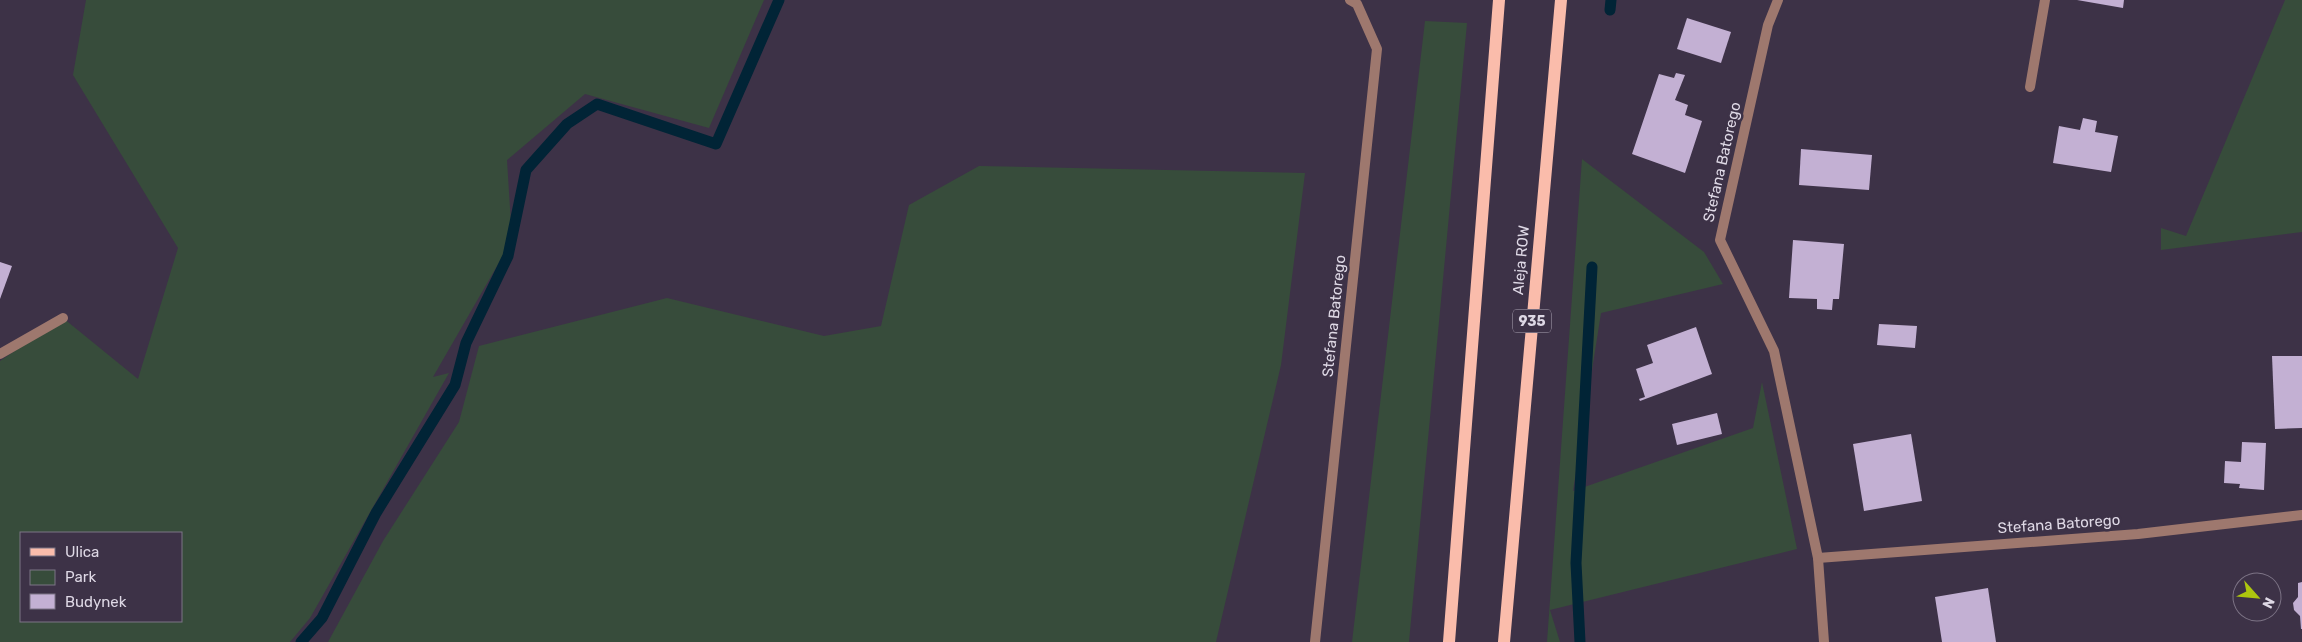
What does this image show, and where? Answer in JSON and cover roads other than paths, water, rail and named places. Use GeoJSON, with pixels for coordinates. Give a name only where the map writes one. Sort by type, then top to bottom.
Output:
{"type":"FeatureCollection","features":[{"type":"Feature","properties":{"kind":"main road"},"geometry":{"type":"LineString","coordinates":[[1449,642],[1499,0]]}},
{"type":"Feature","properties":{"kind":"main road","name":"Aleja ROW"},"geometry":{"type":"LineString","coordinates":[[1504,642],[1561,0]]}},
{"type":"Feature","properties":{"kind":"street","name":"Stefana Batorego"},"geometry":{"type":"LineString","coordinates":[[1315,642],[1377,48],[1357,4],[1350,0]]}},
{"type":"Feature","properties":{"kind":"street","name":"Stefana Batorego"},"geometry":{"type":"LineString","coordinates":[[1778,0],[1768,25],[1720,240],[1774,351],[1818,558],[1824,642]]}},
{"type":"Feature","properties":{"kind":"street"},"geometry":{"type":"LineString","coordinates":[[2030,87],[2045,0]]}},
{"type":"Feature","properties":{"kind":"street"},"geometry":{"type":"LineString","coordinates":[[0,354],[63,318]]}},
{"type":"Feature","properties":{"kind":"street","name":"Stefana Batorego"},"geometry":{"type":"LineString","coordinates":[[1818,558],[2138,534],[2302,514]]}},
{"type":"Feature","properties":{"kind":"waterway"},"geometry":{"type":"LineString","coordinates":[[301,642],[322,618],[376,513],[455,385],[466,343],[508,256],[526,170],[567,124],[597,104],[716,144],[779,0]]}},
{"type":"Feature","properties":{"kind":"waterway"},"geometry":{"type":"LineString","coordinates":[[1610,10],[1611,0]]}},
{"type":"Feature","properties":{"kind":"waterway"},"geometry":{"type":"LineString","coordinates":[[1580,642],[1576,563],[1592,267]]}}]}
